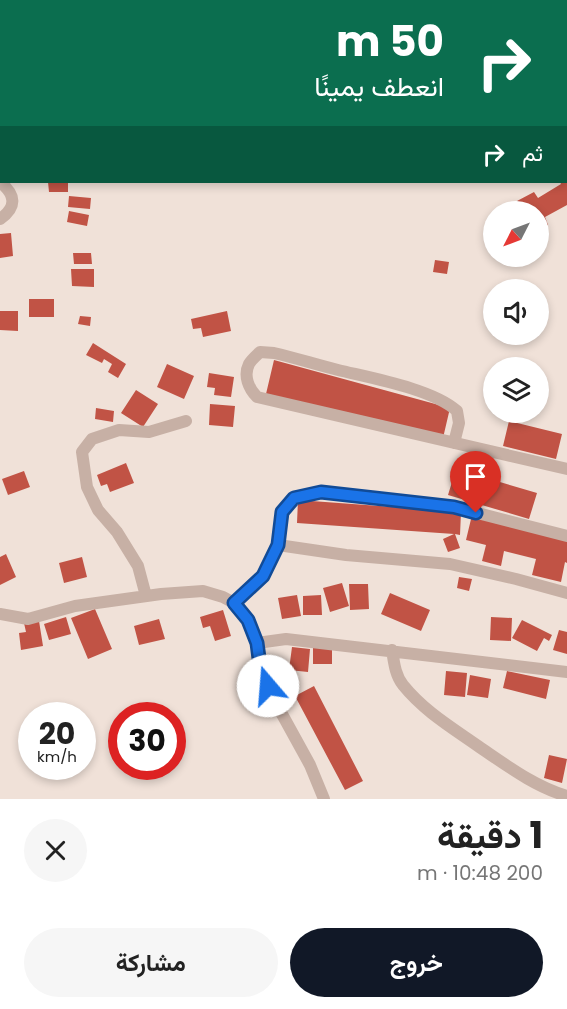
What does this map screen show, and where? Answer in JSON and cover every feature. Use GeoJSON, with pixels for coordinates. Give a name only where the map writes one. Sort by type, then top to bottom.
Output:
{"type":"FeatureCollection","features":[{"type":"Feature","properties":{"kind":"street"},"geometry":{"type":"LineString","coordinates":[[0,219],[8,214],[12,206],[12,197],[1,183]]}},
{"type":"Feature","properties":{"kind":"street"},"geometry":{"type":"LineString","coordinates":[[454,443],[459,423],[457,411],[448,403],[435,398],[391,383],[274,353],[260,352],[248,364],[249,389],[257,397],[454,443],[567,469]]}},
{"type":"Feature","properties":{"kind":"street"},"geometry":{"type":"LineString","coordinates":[[146,596],[138,566],[117,532],[98,510],[87,487],[82,452],[92,440],[119,430],[149,432],[186,421]]}},
{"type":"Feature","properties":{"kind":"street"},"geometry":{"type":"LineString","coordinates":[[234,603],[263,576],[278,545],[282,512],[294,498],[321,492],[454,507],[567,536]]}},
{"type":"Feature","properties":{"kind":"street"},"geometry":{"type":"LineString","coordinates":[[278,545],[346,555],[450,564],[567,593]]}},
{"type":"Feature","properties":{"kind":"street"},"geometry":{"type":"LineString","coordinates":[[0,614],[28,619],[75,606],[203,591],[234,603],[248,620],[257,643],[260,666],[277,705],[310,765],[324,799]]}},
{"type":"Feature","properties":{"kind":"street"},"geometry":{"type":"LineString","coordinates":[[257,643],[285,639],[567,672]]}},
{"type":"Feature","properties":{"kind":"street"},"geometry":{"type":"LineString","coordinates":[[392,650],[394,667],[401,683],[430,713],[516,772],[555,793],[567,796]]}},
{"type":"Feature","properties":{"kind":"building"},"geometry":{"type":"Polygon","coordinates":[[[48,183],[68,183],[68,192],[49,192],[48,183]]]}},
{"type":"Feature","properties":{"kind":"building"},"geometry":{"type":"Polygon","coordinates":[[[560,183],[567,183],[567,205],[549,215],[549,201],[517,201],[534,192],[538,198],[560,183]]]}},
{"type":"Feature","properties":{"kind":"building"},"geometry":{"type":"Polygon","coordinates":[[[69,196],[91,198],[90,209],[68,207],[69,196]]]}},
{"type":"Feature","properties":{"kind":"building"},"geometry":{"type":"Polygon","coordinates":[[[69,211],[89,215],[87,226],[67,222],[69,211]]]}},
{"type":"Feature","properties":{"kind":"building"},"geometry":{"type":"Polygon","coordinates":[[[11,233],[13,256],[0,258],[0,234],[11,233]]]}},
{"type":"Feature","properties":{"kind":"building"},"geometry":{"type":"Polygon","coordinates":[[[73,253],[91,253],[92,264],[74,264],[73,253]]]}},
{"type":"Feature","properties":{"kind":"building"},"geometry":{"type":"Polygon","coordinates":[[[435,260],[449,262],[447,274],[433,272],[435,260]]]}},
{"type":"Feature","properties":{"kind":"building"},"geometry":{"type":"Polygon","coordinates":[[[71,269],[94,269],[94,287],[72,286],[71,269]]]}},
{"type":"Feature","properties":{"kind":"building"},"geometry":{"type":"Polygon","coordinates":[[[29,299],[54,299],[54,317],[29,317],[29,299]]]}},
{"type":"Feature","properties":{"kind":"building"},"geometry":{"type":"Polygon","coordinates":[[[0,311],[18,311],[18,331],[0,330],[0,311]]]}},
{"type":"Feature","properties":{"kind":"building"},"geometry":{"type":"Polygon","coordinates":[[[227,311],[231,331],[203,337],[201,328],[193,329],[191,319],[227,311]]]}},
{"type":"Feature","properties":{"kind":"building"},"geometry":{"type":"Polygon","coordinates":[[[80,316],[91,317],[90,326],[78,324],[80,316]]]}},
{"type":"Feature","properties":{"kind":"building"},"geometry":{"type":"Polygon","coordinates":[[[93,343],[126,364],[118,378],[108,372],[112,364],[104,359],[102,363],[86,355],[93,343]]]}},
{"type":"Feature","properties":{"kind":"building"},"geometry":{"type":"Polygon","coordinates":[[[274,360],[450,408],[443,438],[266,394],[274,360]]]}},
{"type":"Feature","properties":{"kind":"building"},"geometry":{"type":"Polygon","coordinates":[[[167,364],[194,376],[184,399],[157,387],[167,364]]]}},
{"type":"Feature","properties":{"kind":"building"},"geometry":{"type":"Polygon","coordinates":[[[209,373],[234,377],[231,397],[214,395],[215,388],[207,387],[209,373]]]}},
{"type":"Feature","properties":{"kind":"building"},"geometry":{"type":"Polygon","coordinates":[[[136,390],[158,404],[143,427],[121,413],[136,390]]]}},
{"type":"Feature","properties":{"kind":"building"},"geometry":{"type":"Polygon","coordinates":[[[210,404],[235,406],[233,427],[209,425],[210,404]]]}},
{"type":"Feature","properties":{"kind":"building"},"geometry":{"type":"Polygon","coordinates":[[[96,408],[114,411],[113,422],[95,419],[96,408]]]}},
{"type":"Feature","properties":{"kind":"building"},"geometry":{"type":"Polygon","coordinates":[[[509,423],[562,434],[556,459],[503,446],[509,423]]]}},
{"type":"Feature","properties":{"kind":"building"},"geometry":{"type":"Polygon","coordinates":[[[126,463],[134,483],[110,492],[107,484],[101,486],[97,475],[126,463]]]}},
{"type":"Feature","properties":{"kind":"building"},"geometry":{"type":"Polygon","coordinates":[[[456,469],[537,493],[529,519],[448,495],[456,469]]]}},
{"type":"Feature","properties":{"kind":"building"},"geometry":{"type":"Polygon","coordinates":[[[24,471],[30,487],[8,495],[2,479],[24,471]]]}},
{"type":"Feature","properties":{"kind":"building"},"geometry":{"type":"Polygon","coordinates":[[[298,500],[461,512],[460,535],[455,534],[460,548],[448,552],[443,539],[454,534],[297,523],[298,500]]]}},
{"type":"Feature","properties":{"kind":"building"},"geometry":{"type":"Polygon","coordinates":[[[472,515],[567,538],[567,563],[565,562],[561,582],[532,575],[536,559],[504,551],[501,566],[482,561],[486,545],[466,540],[472,515]]]}},
{"type":"Feature","properties":{"kind":"building"},"geometry":{"type":"Polygon","coordinates":[[[6,554],[16,577],[0,585],[0,557],[6,554]]]}},
{"type":"Feature","properties":{"kind":"building"},"geometry":{"type":"Polygon","coordinates":[[[82,557],[87,577],[64,583],[59,563],[82,557]]]}},
{"type":"Feature","properties":{"kind":"building"},"geometry":{"type":"Polygon","coordinates":[[[459,577],[472,579],[469,591],[457,588],[459,577]]]}},
{"type":"Feature","properties":{"kind":"building"},"geometry":{"type":"Polygon","coordinates":[[[342,583],[349,606],[330,612],[323,588],[342,583]]]}},
{"type":"Feature","properties":{"kind":"building"},"geometry":{"type":"Polygon","coordinates":[[[349,584],[368,584],[369,609],[350,610],[349,584]]]}},
{"type":"Feature","properties":{"kind":"building"},"geometry":{"type":"Polygon","coordinates":[[[390,593],[430,610],[421,631],[381,614],[390,593]]]}},
{"type":"Feature","properties":{"kind":"building"},"geometry":{"type":"Polygon","coordinates":[[[297,595],[301,616],[282,619],[278,598],[297,595]]]}},
{"type":"Feature","properties":{"kind":"building"},"geometry":{"type":"Polygon","coordinates":[[[321,595],[322,615],[303,615],[303,596],[321,595]]]}},
{"type":"Feature","properties":{"kind":"building"},"geometry":{"type":"Polygon","coordinates":[[[95,609],[112,649],[88,659],[71,618],[95,609]]]}},
{"type":"Feature","properties":{"kind":"building"},"geometry":{"type":"Polygon","coordinates":[[[223,610],[231,636],[215,641],[210,626],[203,628],[200,617],[223,610]]]}},
{"type":"Feature","properties":{"kind":"building"},"geometry":{"type":"Polygon","coordinates":[[[66,617],[71,634],[49,640],[44,624],[66,617]]]}},
{"type":"Feature","properties":{"kind":"building"},"geometry":{"type":"Polygon","coordinates":[[[491,617],[512,618],[511,641],[490,640],[491,617]]]}},
{"type":"Feature","properties":{"kind":"building"},"geometry":{"type":"Polygon","coordinates":[[[159,619],[165,639],[139,645],[134,626],[159,619]]]}},
{"type":"Feature","properties":{"kind":"building"},"geometry":{"type":"Polygon","coordinates":[[[522,620],[552,635],[549,641],[544,638],[537,651],[512,638],[522,620]]]}},
{"type":"Feature","properties":{"kind":"building"},"geometry":{"type":"Polygon","coordinates":[[[39,621],[43,646],[21,650],[19,633],[26,632],[24,623],[39,621]]]}},
{"type":"Feature","properties":{"kind":"building"},"geometry":{"type":"Polygon","coordinates":[[[559,630],[567,632],[567,654],[553,650],[559,630]]]}},
{"type":"Feature","properties":{"kind":"building"},"geometry":{"type":"Polygon","coordinates":[[[292,647],[310,649],[308,672],[289,670],[292,647]]]}},
{"type":"Feature","properties":{"kind":"building"},"geometry":{"type":"Polygon","coordinates":[[[313,647],[332,647],[332,664],[313,664],[313,647]]]}},
{"type":"Feature","properties":{"kind":"building"},"geometry":{"type":"Polygon","coordinates":[[[446,671],[467,673],[465,697],[444,695],[446,671]]]}},
{"type":"Feature","properties":{"kind":"building"},"geometry":{"type":"Polygon","coordinates":[[[507,671],[550,680],[546,699],[503,688],[507,671]]]}},
{"type":"Feature","properties":{"kind":"building"},"geometry":{"type":"Polygon","coordinates":[[[470,675],[491,679],[488,698],[467,695],[470,675]]]}},
{"type":"Feature","properties":{"kind":"building"},"geometry":{"type":"Polygon","coordinates":[[[314,686],[363,781],[345,790],[295,696],[314,686]]]}},
{"type":"Feature","properties":{"kind":"building"},"geometry":{"type":"Polygon","coordinates":[[[549,755],[567,759],[562,783],[544,778],[549,755]]]}},
{"type":"Feature","properties":{"kind":"route"},"geometry":{"type":"LineString","coordinates":[[268,686],[260,666],[257,643],[248,620],[234,603],[263,576],[278,545],[282,512],[294,498],[321,492],[454,507],[476,513]]}}]}
